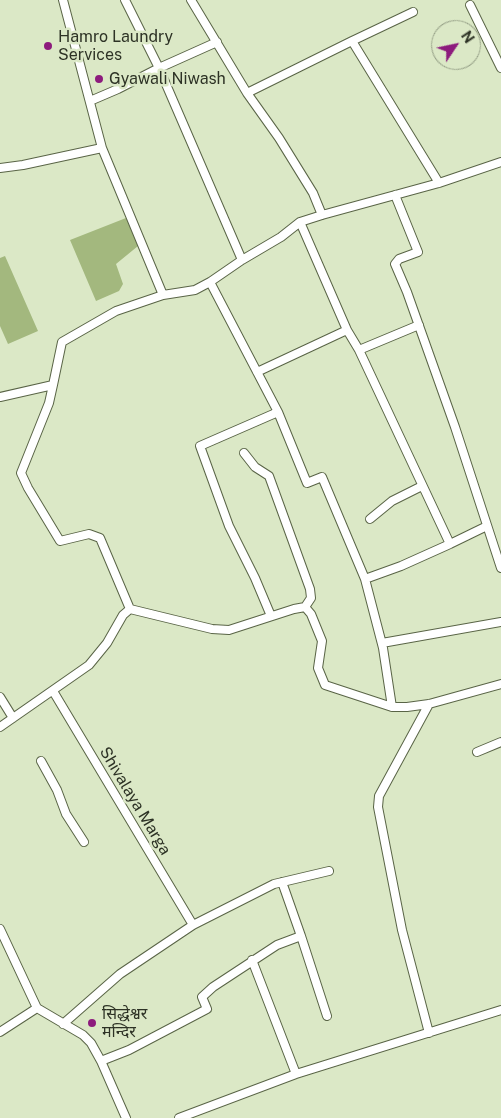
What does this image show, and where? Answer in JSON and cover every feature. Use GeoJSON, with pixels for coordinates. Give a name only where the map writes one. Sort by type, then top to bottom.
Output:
{"type":"FeatureCollection","features":[{"type":"Feature","properties":{"kind":"street"},"geometry":{"type":"LineString","coordinates":[[63,0],[102,148],[163,295]]}},
{"type":"Feature","properties":{"kind":"street"},"geometry":{"type":"LineString","coordinates":[[125,0],[159,68],[242,260]]}},
{"type":"Feature","properties":{"kind":"street"},"geometry":{"type":"LineString","coordinates":[[191,0],[247,93],[299,170],[313,194],[322,215]]}},
{"type":"Feature","properties":{"kind":"street"},"geometry":{"type":"LineString","coordinates":[[470,5],[501,68]]}},
{"type":"Feature","properties":{"kind":"street"},"geometry":{"type":"LineString","coordinates":[[247,93],[413,12]]}},
{"type":"Feature","properties":{"kind":"street"},"geometry":{"type":"LineString","coordinates":[[352,41],[439,183]]}},
{"type":"Feature","properties":{"kind":"street"},"geometry":{"type":"LineString","coordinates":[[90,101],[217,42]]}},
{"type":"Feature","properties":{"kind":"street"},"geometry":{"type":"LineString","coordinates":[[0,168],[102,148]]}},
{"type":"Feature","properties":{"kind":"street"},"geometry":{"type":"LineString","coordinates":[[130,609],[100,538],[89,534],[60,541],[21,473],[49,403],[62,342],[116,311],[163,295],[195,290],[281,237],[300,222],[439,183],[501,162]]}},
{"type":"Feature","properties":{"kind":"street"},"geometry":{"type":"LineString","coordinates":[[395,195],[418,252],[399,259],[395,264],[419,324],[501,568]]}},
{"type":"Feature","properties":{"kind":"street"},"geometry":{"type":"LineString","coordinates":[[300,222],[347,330],[359,350],[450,544]]}},
{"type":"Feature","properties":{"kind":"street"},"geometry":{"type":"LineString","coordinates":[[210,282],[278,412],[307,483],[322,477],[365,579],[382,644],[392,707]]}},
{"type":"Feature","properties":{"kind":"street"},"geometry":{"type":"LineString","coordinates":[[359,350],[419,324]]}},
{"type":"Feature","properties":{"kind":"street"},"geometry":{"type":"LineString","coordinates":[[257,372],[347,330]]}},
{"type":"Feature","properties":{"kind":"street"},"geometry":{"type":"LineString","coordinates":[[0,397],[53,385]]}},
{"type":"Feature","properties":{"kind":"street"},"geometry":{"type":"LineString","coordinates":[[271,616],[255,578],[229,526],[200,446],[278,412]]}},
{"type":"Feature","properties":{"kind":"street"},"geometry":{"type":"LineString","coordinates":[[130,609],[212,629],[229,630],[305,607],[311,598],[310,589],[269,476],[255,467],[244,453]]}},
{"type":"Feature","properties":{"kind":"street"},"geometry":{"type":"LineString","coordinates":[[370,519],[392,502],[422,486]]}},
{"type":"Feature","properties":{"kind":"street"},"geometry":{"type":"LineString","coordinates":[[365,579],[400,566],[487,526]]}},
{"type":"Feature","properties":{"kind":"street"},"geometry":{"type":"LineString","coordinates":[[305,607],[311,614],[322,641],[318,668],[325,685],[392,707],[407,707],[428,704],[501,684]]}},
{"type":"Feature","properties":{"kind":"street"},"geometry":{"type":"LineString","coordinates":[[0,727],[89,665],[107,643],[123,615],[130,609]]}},
{"type":"Feature","properties":{"kind":"street"},"geometry":{"type":"LineString","coordinates":[[382,644],[501,622]]}},
{"type":"Feature","properties":{"kind":"street","name":"Shivalaya Marga"},"geometry":{"type":"LineString","coordinates":[[53,691],[192,925]]}},
{"type":"Feature","properties":{"kind":"street"},"geometry":{"type":"LineString","coordinates":[[0,697],[13,718]]}},
{"type":"Feature","properties":{"kind":"street"},"geometry":{"type":"LineString","coordinates":[[428,704],[379,796],[378,806],[402,930],[429,1033]]}},
{"type":"Feature","properties":{"kind":"street"},"geometry":{"type":"LineString","coordinates":[[477,752],[501,742]]}},
{"type":"Feature","properties":{"kind":"street"},"geometry":{"type":"LineString","coordinates":[[40,761],[57,790],[66,814],[84,842]]}},
{"type":"Feature","properties":{"kind":"street"},"geometry":{"type":"LineString","coordinates":[[63,1024],[120,974],[192,925],[259,890],[329,870]]}},
{"type":"Feature","properties":{"kind":"street"},"geometry":{"type":"LineString","coordinates":[[282,882],[302,936],[326,1016]]}},
{"type":"Feature","properties":{"kind":"street"},"geometry":{"type":"LineString","coordinates":[[0,929],[37,1008],[82,1035],[91,1044],[101,1061],[126,1118]]}},
{"type":"Feature","properties":{"kind":"street"},"geometry":{"type":"LineString","coordinates":[[101,1061],[129,1050],[207,1008],[202,997],[212,987],[286,940],[302,936]]}},
{"type":"Feature","properties":{"kind":"street"},"geometry":{"type":"LineString","coordinates":[[252,960],[296,1074]]}},
{"type":"Feature","properties":{"kind":"street"},"geometry":{"type":"LineString","coordinates":[[0,1032],[37,1008]]}},
{"type":"Feature","properties":{"kind":"street"},"geometry":{"type":"LineString","coordinates":[[179,1118],[296,1074],[501,1010]]}},
{"type":"Feature","properties":{"kind":"green space"},"geometry":{"type":"Polygon","coordinates":[[[126,218],[138,246],[116,264],[123,284],[119,291],[96,301],[70,240],[126,218]]]}},
{"type":"Feature","properties":{"kind":"green space"},"geometry":{"type":"Polygon","coordinates":[[[5,256],[38,331],[8,344],[0,326],[0,258],[5,256]]]}},
{"type":"Feature","properties":{"kind":"place","name":"Hamro Laundry Services"},"geometry":{"type":"Point","coordinates":[48,46]}},
{"type":"Feature","properties":{"kind":"place","name":"Gyawali Niwash"},"geometry":{"type":"Point","coordinates":[99,79]}},
{"type":"Feature","properties":{"kind":"place","name":"सिद्धेश्वर मन्दिर"},"geometry":{"type":"Point","coordinates":[92,1023]}}]}
